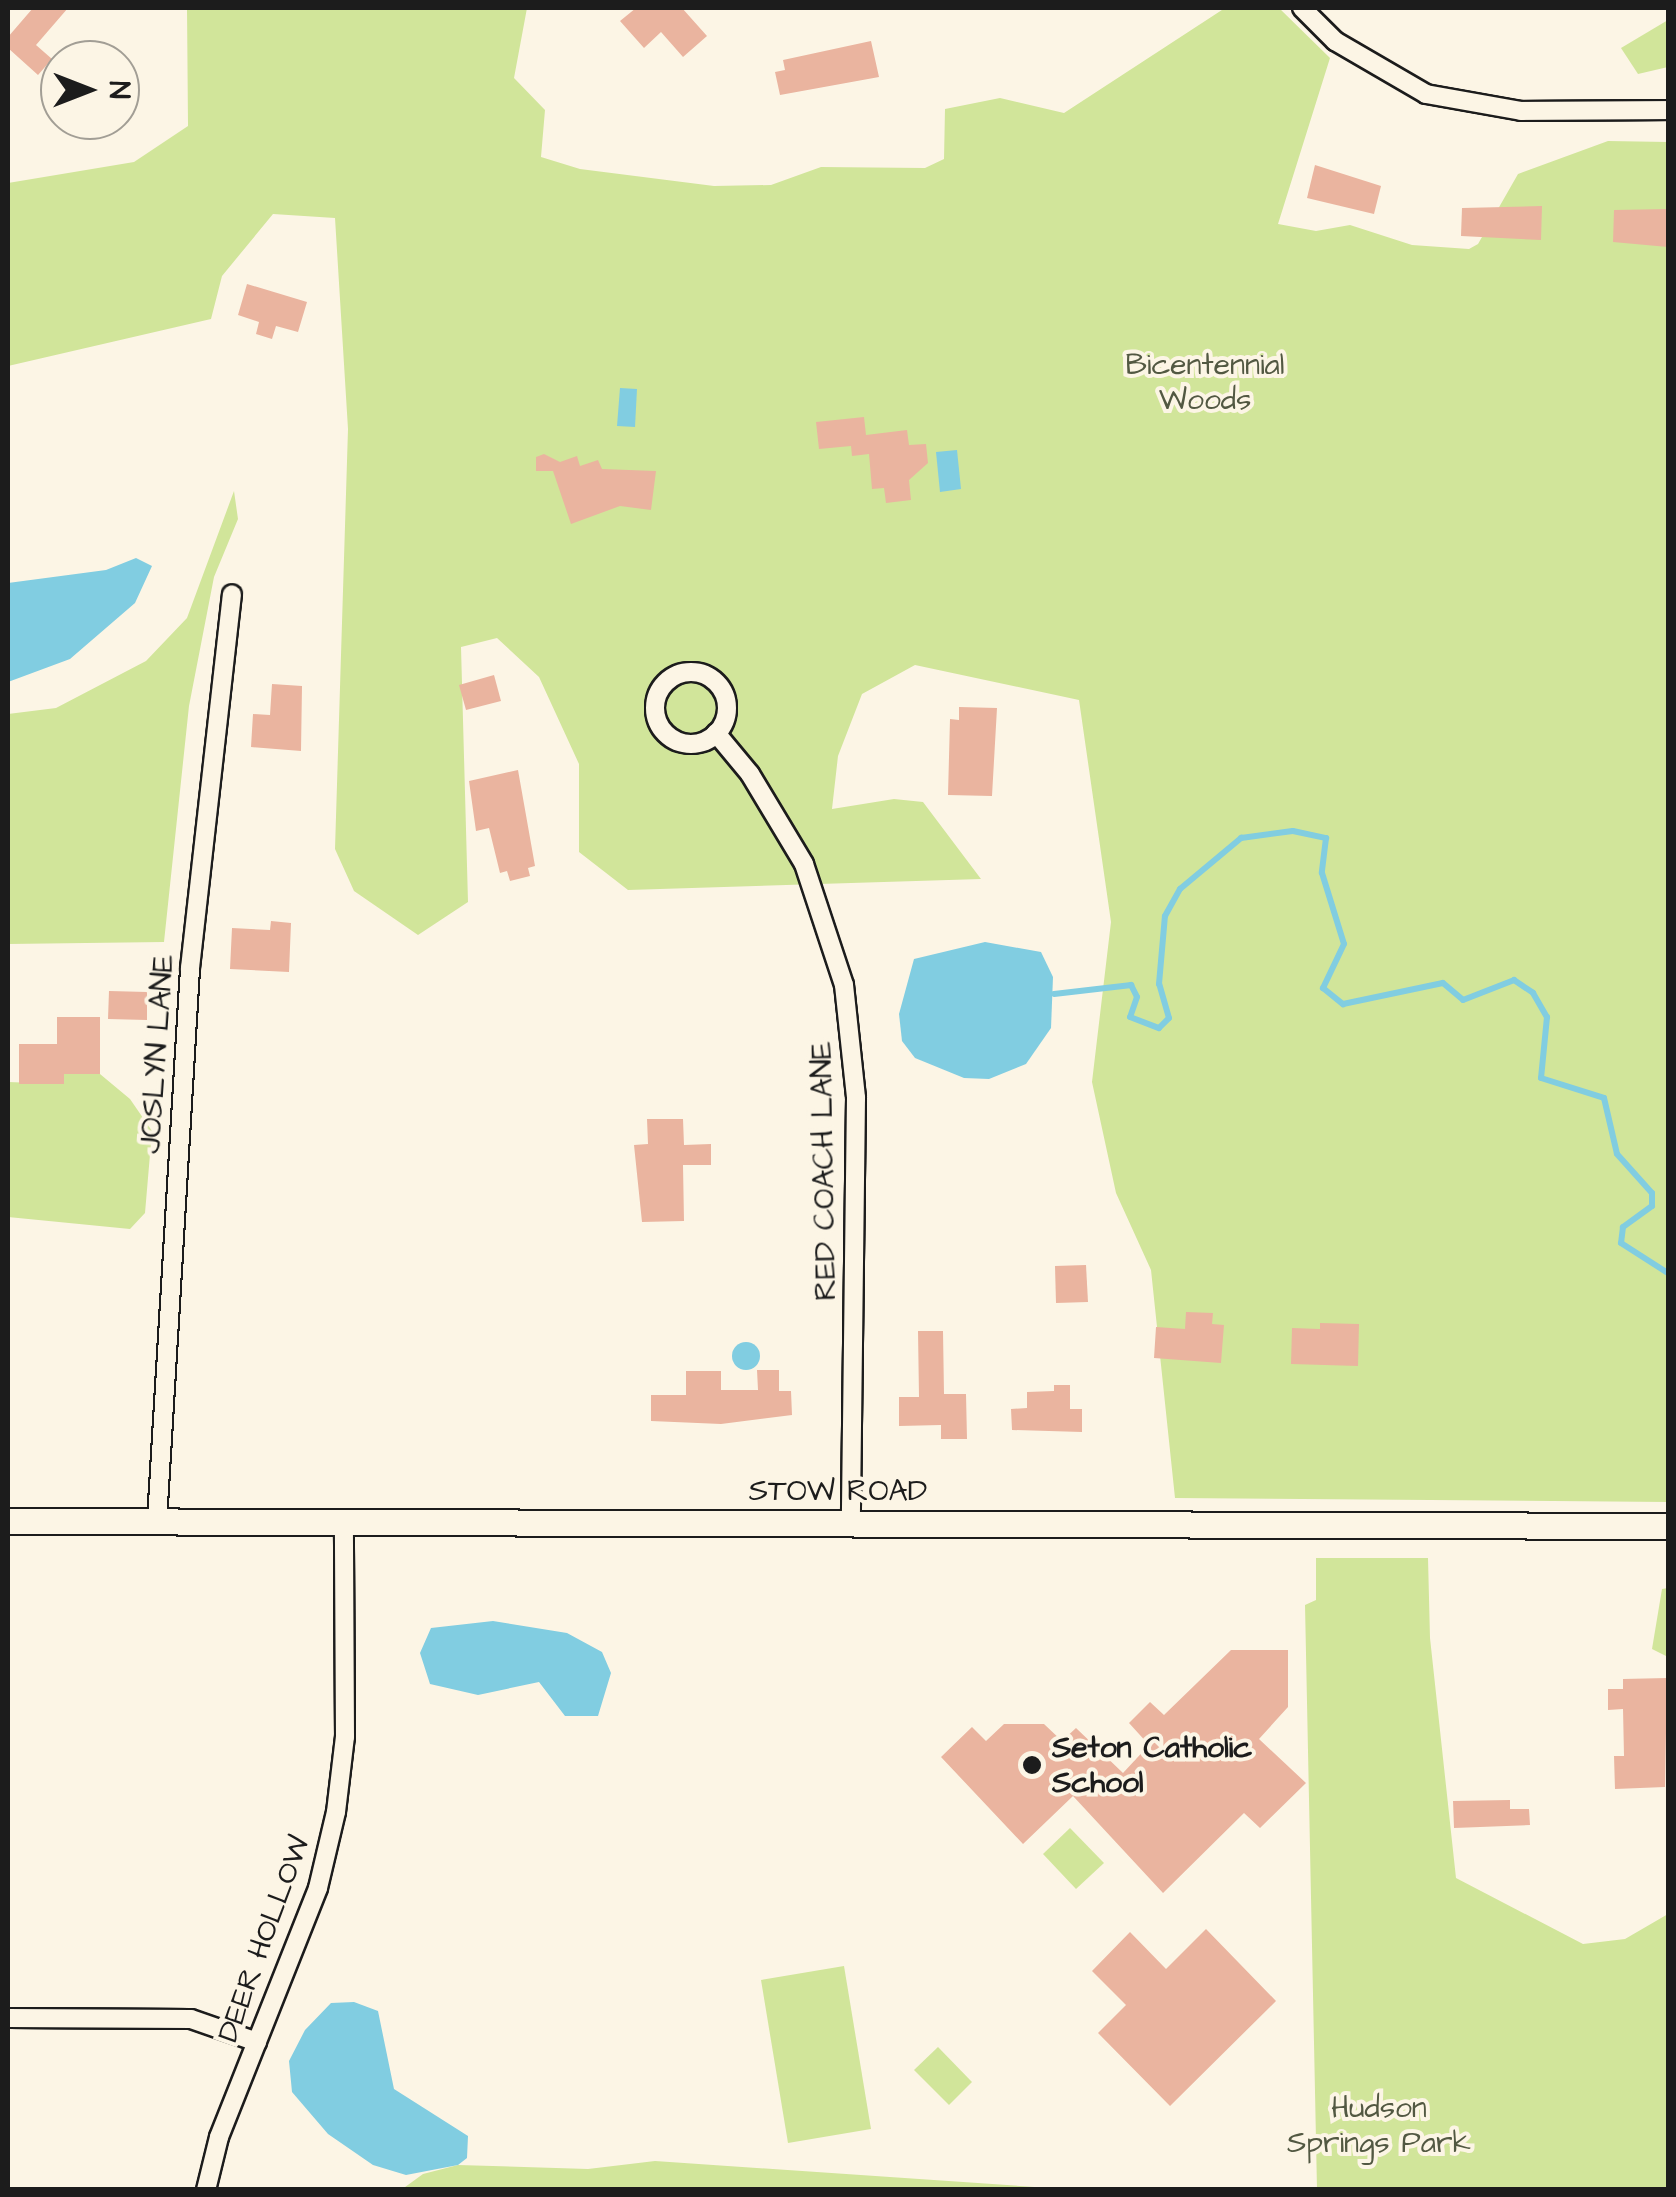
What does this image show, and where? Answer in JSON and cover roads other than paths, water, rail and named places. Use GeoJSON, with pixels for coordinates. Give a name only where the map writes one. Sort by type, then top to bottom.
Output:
{"type":"FeatureCollection","features":[{"type":"Feature","properties":{"kind":"street"},"geometry":{"type":"LineString","coordinates":[[1302,8],[1335,41],[1426,94],[1521,111],[1668,110]]}},
{"type":"Feature","properties":{"kind":"street","name":"JOSLYN LANE"},"geometry":{"type":"LineString","coordinates":[[157,1521],[190,968],[232,594]]}},
{"type":"Feature","properties":{"kind":"street"},"geometry":{"type":"LineString","coordinates":[[691,672],[721,687],[727,709],[716,733],[688,744],[666,734],[656,712],[669,679],[691,672]]}},
{"type":"Feature","properties":{"kind":"street","name":"RED COACH LANE"},"geometry":{"type":"LineString","coordinates":[[716,733],[750,774],[804,864],[844,985],[856,1098],[851,1522]]}},
{"type":"Feature","properties":{"kind":"street","name":"STOW ROAD"},"geometry":{"type":"LineString","coordinates":[[8,1521],[1668,1526]]}},
{"type":"Feature","properties":{"kind":"street","name":"DEER HOLLOW"},"geometry":{"type":"LineString","coordinates":[[206,2190],[257,2042],[318,1888],[336,1812],[346,1737],[344,1522]]}},
{"type":"Feature","properties":{"kind":"street"},"geometry":{"type":"LineString","coordinates":[[8,2018],[191,2019],[257,2042]]}},
{"type":"Feature","properties":{"kind":"water"},"geometry":{"type":"Polygon","coordinates":[[[620,388],[637,389],[635,427],[617,426],[620,388]]]}},
{"type":"Feature","properties":{"kind":"water"},"geometry":{"type":"Polygon","coordinates":[[[957,450],[961,489],[940,492],[936,452],[957,450]]]}},
{"type":"Feature","properties":{"kind":"water"},"geometry":{"type":"Polygon","coordinates":[[[136,558],[152,566],[135,603],[70,659],[8,682],[8,583],[106,570],[136,558]]]}},
{"type":"Feature","properties":{"kind":"water"},"geometry":{"type":"Polygon","coordinates":[[[985,942],[1041,952],[1053,977],[1051,1028],[1026,1064],[989,1079],[964,1078],[915,1058],[902,1041],[899,1014],[914,959],[985,942]]]}},
{"type":"Feature","properties":{"kind":"water"},"geometry":{"type":"Polygon","coordinates":[[[746,1342],[756,1346],[760,1356],[756,1366],[746,1370],[736,1366],[732,1356],[736,1346],[746,1342]]]}},
{"type":"Feature","properties":{"kind":"water"},"geometry":{"type":"Polygon","coordinates":[[[493,1621],[567,1633],[602,1652],[611,1673],[598,1716],[565,1716],[539,1682],[478,1695],[430,1684],[420,1653],[431,1628],[493,1621]]]}},
{"type":"Feature","properties":{"kind":"water"},"geometry":{"type":"Polygon","coordinates":[[[354,2002],[378,2011],[394,2089],[468,2136],[467,2158],[458,2165],[406,2175],[373,2165],[328,2134],[292,2092],[289,2061],[305,2030],[331,2003],[354,2002]]]}},
{"type":"Feature","properties":{"kind":"waterway"},"geometry":{"type":"LineString","coordinates":[[1054,994],[1131,985],[1137,997],[1130,1017],[1159,1028],[1169,1018],[1159,984],[1165,916],[1180,889],[1241,838],[1293,831],[1326,838],[1322,873],[1344,944],[1323,988],[1343,1004],[1443,983],[1463,1000],[1514,980],[1533,993],[1547,1017],[1541,1078],[1604,1098],[1617,1154],[1652,1193],[1652,1206],[1623,1227],[1621,1243],[1668,1273]]}},
{"type":"Feature","properties":{"kind":"place","name":"Seton Catholic School"},"geometry":{"type":"Point","coordinates":[1032,1765]}},
{"type":"Feature","properties":{"kind":"park label","name":"Bicentennial Woods"},"geometry":{"type":"Point","coordinates":[1205,382]}},
{"type":"Feature","properties":{"kind":"park label","name":"Hudson Springs Park"},"geometry":{"type":"Point","coordinates":[1379,2125]}}]}
